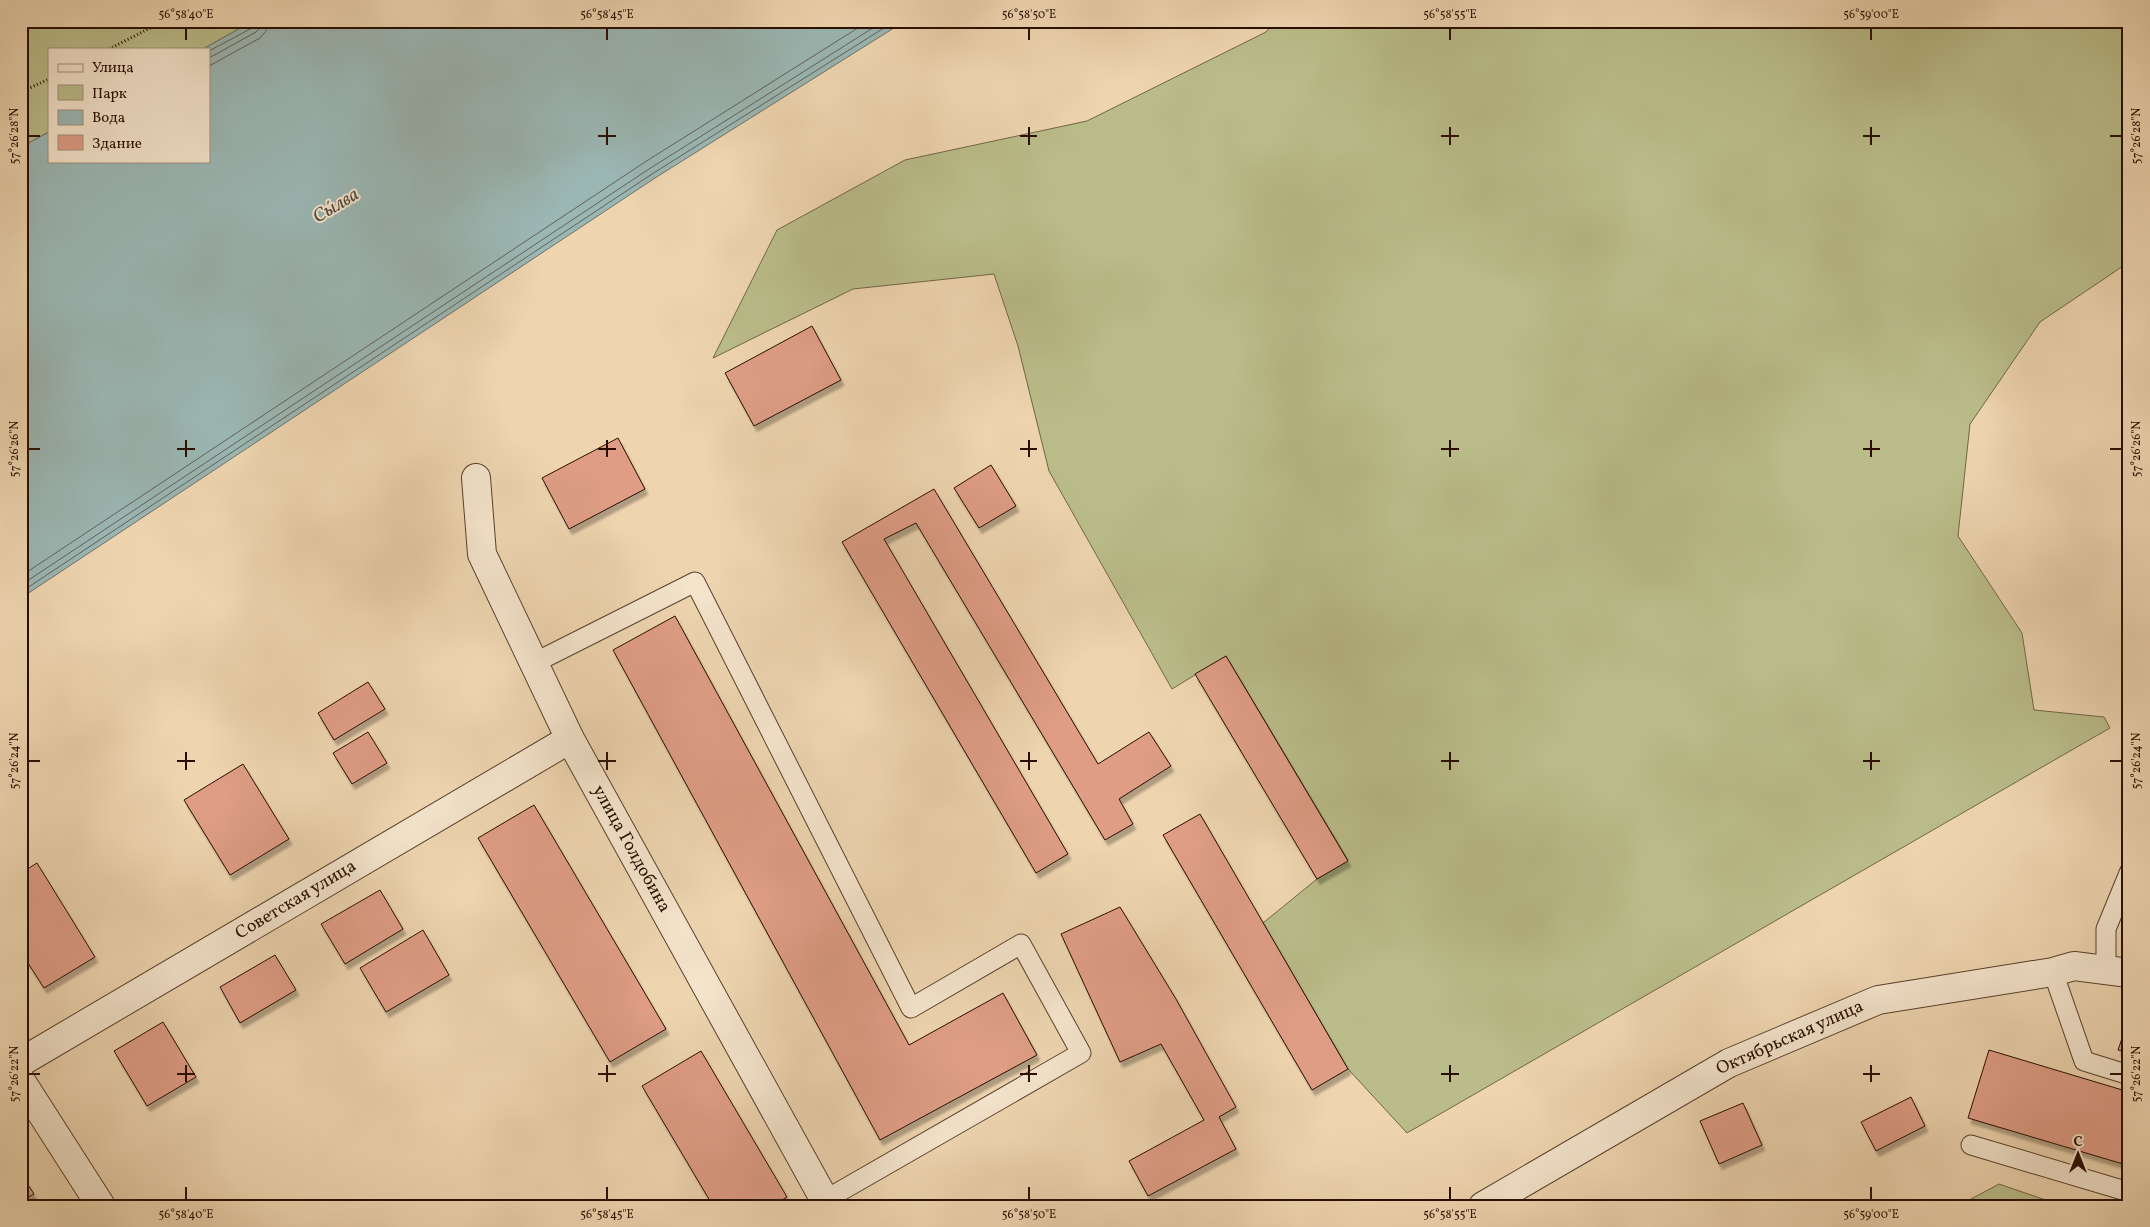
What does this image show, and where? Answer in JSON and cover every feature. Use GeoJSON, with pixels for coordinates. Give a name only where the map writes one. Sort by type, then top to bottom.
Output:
{"type":"FeatureCollection","features":[{"type":"Feature","properties":{"kind":"street","name":"улица Голдобина"},"geometry":{"type":"LineString","coordinates":[[476,478],[482,554],[570,739],[827,1203]]}},
{"type":"Feature","properties":{"kind":"street","name":"Советская улица"},"geometry":{"type":"LineString","coordinates":[[21,1062],[570,739]]}},
{"type":"Feature","properties":{"kind":"street","name":"Октябрьская улица"},"geometry":{"type":"LineString","coordinates":[[1483,1206],[1729,1063],[1878,1000],[2053,972],[2074,966],[2117,971]]}},
{"type":"Feature","properties":{"kind":"street"},"geometry":{"type":"LineString","coordinates":[[21,1081],[101,1206]]}},
{"type":"Feature","properties":{"kind":"lane"},"geometry":{"type":"LineString","coordinates":[[534,663],[695,582],[911,1008],[1021,944],[1076,1045],[1080,1053],[827,1203]]}},
{"type":"Feature","properties":{"kind":"lane"},"geometry":{"type":"LineString","coordinates":[[2117,971],[2106,929],[2129,873]]}},
{"type":"Feature","properties":{"kind":"lane"},"geometry":{"type":"LineString","coordinates":[[2053,972],[2084,1061],[2129,1075]]}},
{"type":"Feature","properties":{"kind":"lane"},"geometry":{"type":"LineString","coordinates":[[1971,1145],[2127,1194]]}},
{"type":"Feature","properties":{"kind":"path"},"geometry":{"type":"LineString","coordinates":[[111,48],[164,21]]}},
{"type":"Feature","properties":{"kind":"path"},"geometry":{"type":"LineString","coordinates":[[21,92],[48,78]]}},
{"type":"Feature","properties":{"kind":"green space"},"geometry":{"type":"Polygon","coordinates":[[[21,21],[253,21],[205,48],[48,48],[48,133],[21,147],[21,21]]]}},
{"type":"Feature","properties":{"kind":"green space"},"geometry":{"type":"Polygon","coordinates":[[[1276,21],[2129,21],[2129,262],[2040,322],[1970,424],[1958,536],[2022,633],[2034,710],[2104,717],[2110,728],[1407,1133],[1348,1069],[1263,923],[1317,879],[1348,860],[1226,656],[1172,689],[1049,471],[1018,346],[994,274],[853,289],[713,358],[777,230],[905,160],[1087,121],[1266,32],[1276,21]]]}},
{"type":"Feature","properties":{"kind":"green space"},"geometry":{"type":"Polygon","coordinates":[[[1999,1184],[2063,1206],[1958,1206],[1999,1184]]]}},
{"type":"Feature","properties":{"kind":"water","name":"Сы́лва"},"geometry":{"type":"Polygon","coordinates":[[[253,21],[905,21],[655,178],[21,598],[21,147],[48,133],[48,162],[210,162],[210,48],[205,48],[253,21]]]}},
{"type":"Feature","properties":{"kind":"building"},"geometry":{"type":"Polygon","coordinates":[[[812,326],[841,380],[754,426],[725,373],[812,326]]]}},
{"type":"Feature","properties":{"kind":"building"},"geometry":{"type":"Polygon","coordinates":[[[618,438],[645,489],[569,529],[542,478],[618,438]]]}},
{"type":"Feature","properties":{"kind":"building"},"geometry":{"type":"Polygon","coordinates":[[[991,465],[1016,506],[979,528],[954,488],[991,465]]]}},
{"type":"Feature","properties":{"kind":"building"},"geometry":{"type":"Polygon","coordinates":[[[934,489],[1098,764],[1149,732],[1171,766],[1119,799],[1133,824],[1105,840],[916,523],[884,539],[1068,854],[1036,873],[842,542],[934,489]]]}},
{"type":"Feature","properties":{"kind":"building"},"geometry":{"type":"Polygon","coordinates":[[[675,616],[909,1045],[1003,993],[1037,1055],[880,1140],[613,650],[675,616]]]}},
{"type":"Feature","properties":{"kind":"building"},"geometry":{"type":"Polygon","coordinates":[[[1226,656],[1348,861],[1317,879],[1195,674],[1226,656]]]}},
{"type":"Feature","properties":{"kind":"building"},"geometry":{"type":"Polygon","coordinates":[[[368,682],[385,709],[334,740],[318,713],[368,682]]]}},
{"type":"Feature","properties":{"kind":"building"},"geometry":{"type":"Polygon","coordinates":[[[368,732],[387,763],[352,784],[333,753],[368,732]]]}},
{"type":"Feature","properties":{"kind":"building"},"geometry":{"type":"Polygon","coordinates":[[[243,764],[289,839],[230,875],[184,800],[243,764]]]}},
{"type":"Feature","properties":{"kind":"building"},"geometry":{"type":"Polygon","coordinates":[[[534,805],[666,1029],[610,1062],[478,838],[534,805]]]}},
{"type":"Feature","properties":{"kind":"building"},"geometry":{"type":"Polygon","coordinates":[[[1200,814],[1348,1069],[1312,1090],[1163,835],[1200,814]]]}},
{"type":"Feature","properties":{"kind":"building"},"geometry":{"type":"Polygon","coordinates":[[[37,863],[95,957],[44,988],[21,952],[21,873],[37,863]]]}},
{"type":"Feature","properties":{"kind":"building"},"geometry":{"type":"Polygon","coordinates":[[[380,890],[403,929],[345,964],[321,924],[380,890]]]}},
{"type":"Feature","properties":{"kind":"building"},"geometry":{"type":"Polygon","coordinates":[[[1120,907],[1176,999],[1236,1107],[1219,1117],[1236,1149],[1148,1196],[1129,1161],[1204,1120],[1161,1044],[1120,1062],[1061,934],[1120,907]]]}},
{"type":"Feature","properties":{"kind":"building"},"geometry":{"type":"Polygon","coordinates":[[[423,930],[449,975],[386,1012],[360,968],[423,930]]]}},
{"type":"Feature","properties":{"kind":"building"},"geometry":{"type":"Polygon","coordinates":[[[275,955],[296,990],[240,1023],[220,987],[275,955]]]}},
{"type":"Feature","properties":{"kind":"building"},"geometry":{"type":"Polygon","coordinates":[[[2129,1018],[2129,1053],[2118,1050],[2129,1018]]]}},
{"type":"Feature","properties":{"kind":"building"},"geometry":{"type":"Polygon","coordinates":[[[163,1022],[196,1077],[147,1106],[114,1051],[163,1022]]]}},
{"type":"Feature","properties":{"kind":"building"},"geometry":{"type":"Polygon","coordinates":[[[1989,1050],[2129,1092],[2129,1144],[2123,1164],[1968,1118],[1989,1050]]]}},
{"type":"Feature","properties":{"kind":"building"},"geometry":{"type":"Polygon","coordinates":[[[701,1051],[787,1197],[772,1206],[713,1206],[642,1086],[701,1051]]]}},
{"type":"Feature","properties":{"kind":"building"},"geometry":{"type":"Polygon","coordinates":[[[1911,1097],[1925,1126],[1876,1151],[1861,1122],[1911,1097]]]}},
{"type":"Feature","properties":{"kind":"building"},"geometry":{"type":"Polygon","coordinates":[[[1743,1103],[1762,1145],[1719,1164],[1700,1121],[1743,1103]]]}},
{"type":"Feature","properties":{"kind":"building"},"geometry":{"type":"Polygon","coordinates":[[[21,1174],[34,1194],[21,1201],[21,1174]]]}}]}
